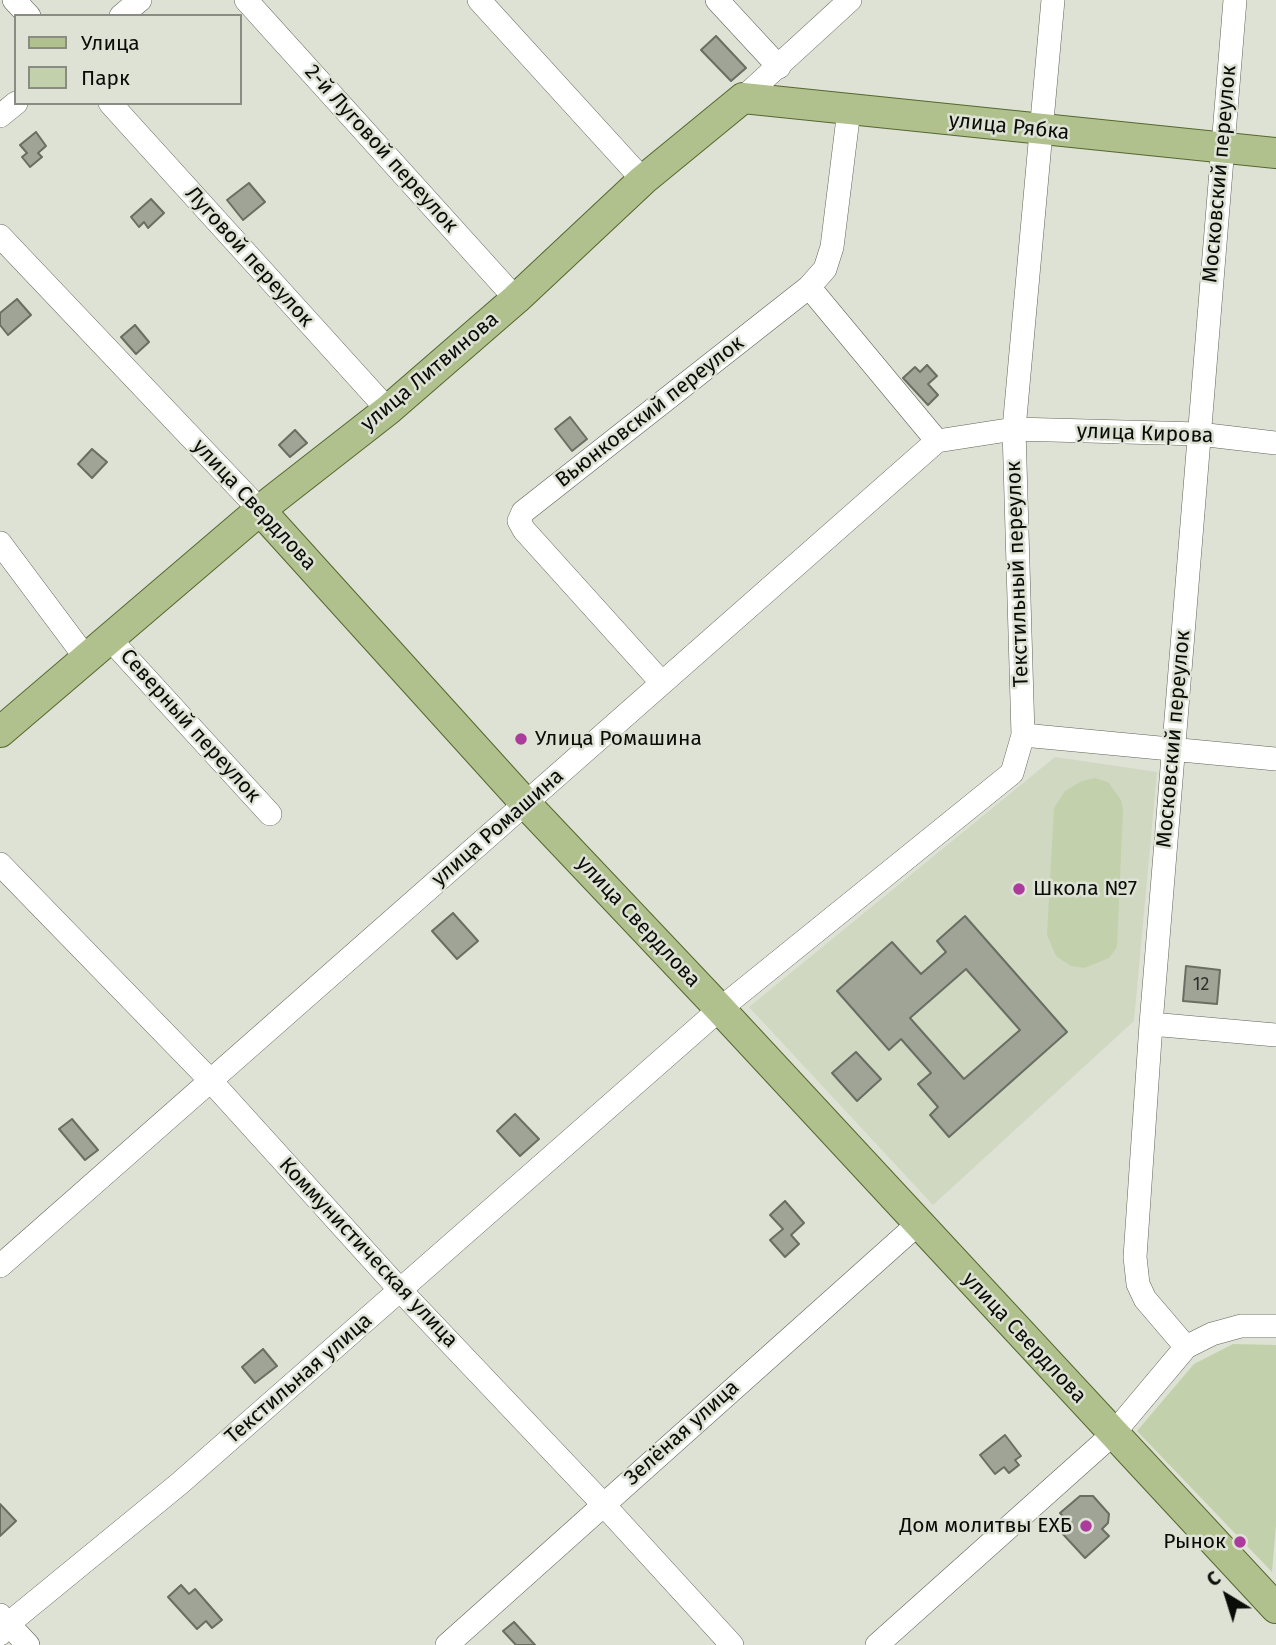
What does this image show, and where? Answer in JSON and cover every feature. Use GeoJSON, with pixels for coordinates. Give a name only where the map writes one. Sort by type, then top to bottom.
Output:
{"type":"FeatureCollection","features":[{"type":"Feature","properties":{"kind":"main road","name":"улица Литвинова"},"geometry":{"type":"LineString","coordinates":[[0,732],[260,510],[388,410],[516,299],[643,180],[743,98]]}},
{"type":"Feature","properties":{"kind":"main road","name":"улица Рябка"},"geometry":{"type":"LineString","coordinates":[[743,98],[1042,131],[1276,153]]}},
{"type":"Feature","properties":{"kind":"main road","name":"улица Свердлова"},"geometry":{"type":"LineString","coordinates":[[260,510],[526,804],[1276,1608]]}},
{"type":"Feature","properties":{"kind":"street"},"geometry":{"type":"LineString","coordinates":[[14,0],[27,14]]}},
{"type":"Feature","properties":{"kind":"street"},"geometry":{"type":"LineString","coordinates":[[123,14],[140,0]]}},
{"type":"Feature","properties":{"kind":"street","name":"2-й Луговой переулок"},"geometry":{"type":"LineString","coordinates":[[247,0],[516,299]]}},
{"type":"Feature","properties":{"kind":"street"},"geometry":{"type":"LineString","coordinates":[[478,0],[643,180]]}},
{"type":"Feature","properties":{"kind":"street"},"geometry":{"type":"LineString","coordinates":[[716,0],[779,67]]}},
{"type":"Feature","properties":{"kind":"street","name":"улица Литвинова"},"geometry":{"type":"LineString","coordinates":[[743,98],[850,0]]}},
{"type":"Feature","properties":{"kind":"street","name":"Текстильный переулок"},"geometry":{"type":"LineString","coordinates":[[720,1009],[1012,774],[1023,735],[1014,429],[1053,0]]}},
{"type":"Feature","properties":{"kind":"street","name":"Московский переулок"},"geometry":{"type":"LineString","coordinates":[[1186,1347],[1145,1299],[1138,1284],[1135,1257],[1151,1024],[1235,0]]}},
{"type":"Feature","properties":{"kind":"street"},"geometry":{"type":"LineString","coordinates":[[0,116],[14,105]]}},
{"type":"Feature","properties":{"kind":"street","name":"Луговой переулок"},"geometry":{"type":"LineString","coordinates":[[112,105],[388,410]]}},
{"type":"Feature","properties":{"kind":"street","name":"Вьюнковский переулок"},"geometry":{"type":"LineString","coordinates":[[662,683],[519,522],[523,512],[809,287],[825,269],[832,247],[849,110]]}},
{"type":"Feature","properties":{"kind":"street","name":"улица Свердлова"},"geometry":{"type":"LineString","coordinates":[[0,236],[260,510]]}},
{"type":"Feature","properties":{"kind":"street"},"geometry":{"type":"LineString","coordinates":[[809,287],[937,441],[1014,429]]}},
{"type":"Feature","properties":{"kind":"street","name":"улица Кирова"},"geometry":{"type":"LineString","coordinates":[[1014,429],[1199,434],[1276,443]]}},
{"type":"Feature","properties":{"kind":"street","name":"улица Ромашина"},"geometry":{"type":"LineString","coordinates":[[0,1266],[937,441]]}},
{"type":"Feature","properties":{"kind":"street"},"geometry":{"type":"LineString","coordinates":[[0,543],[86,658]]}},
{"type":"Feature","properties":{"kind":"street","name":"Северный переулок"},"geometry":{"type":"LineString","coordinates":[[109,638],[270,814]]}},
{"type":"Feature","properties":{"kind":"street"},"geometry":{"type":"LineString","coordinates":[[1023,735],[1276,759]]}},
{"type":"Feature","properties":{"kind":"street","name":"Коммунистическая улица"},"geometry":{"type":"LineString","coordinates":[[0,864],[210,1080],[401,1290],[732,1645]]}},
{"type":"Feature","properties":{"kind":"street","name":"Текстильная улица"},"geometry":{"type":"LineString","coordinates":[[3,1624],[179,1484],[720,1009]]}},
{"type":"Feature","properties":{"kind":"street"},"geometry":{"type":"LineString","coordinates":[[1151,1024],[1276,1035]]}},
{"type":"Feature","properties":{"kind":"street","name":"Зелёная улица"},"geometry":{"type":"LineString","coordinates":[[447,1645],[919,1223]]}},
{"type":"Feature","properties":{"kind":"street"},"geometry":{"type":"LineString","coordinates":[[877,1645],[1113,1434],[1186,1347],[1212,1334],[1241,1326],[1276,1326]]}},
{"type":"Feature","properties":{"kind":"street"},"geometry":{"type":"LineString","coordinates":[[3,1624],[28,1645]]}},
{"type":"Feature","properties":{"kind":"shaded area","name":"Школа №7"},"geometry":{"type":"Polygon","coordinates":[[[1055,757],[1157,772],[1134,1021],[933,1205],[749,1007],[1055,757]]]}},
{"type":"Feature","properties":{"kind":"green space"},"geometry":{"type":"Polygon","coordinates":[[[1095,778],[1108,782],[1121,800],[1123,810],[1117,947],[1109,958],[1084,968],[1071,966],[1056,956],[1047,935],[1054,808],[1065,791],[1082,781],[1095,778]]]}},
{"type":"Feature","properties":{"kind":"green space"},"geometry":{"type":"Polygon","coordinates":[[[1233,1344],[1276,1345],[1276,1525],[1272,1572],[1137,1431],[1194,1364],[1233,1344]]]}},
{"type":"Feature","properties":{"kind":"building"},"geometry":{"type":"Polygon","coordinates":[[[716,36],[746,68],[731,81],[701,50],[716,36]]]}},
{"type":"Feature","properties":{"kind":"building"},"geometry":{"type":"Polygon","coordinates":[[[36,132],[46,146],[38,153],[42,157],[30,167],[22,157],[27,153],[20,145],[36,132]]]}},
{"type":"Feature","properties":{"kind":"building"},"geometry":{"type":"Polygon","coordinates":[[[249,183],[265,202],[243,220],[227,200],[249,183]]]}},
{"type":"Feature","properties":{"kind":"building"},"geometry":{"type":"Polygon","coordinates":[[[151,199],[164,213],[148,228],[144,222],[139,227],[131,217],[151,199]]]}},
{"type":"Feature","properties":{"kind":"building"},"geometry":{"type":"Polygon","coordinates":[[[17,299],[31,315],[8,335],[0,325],[0,313],[17,299]]]}},
{"type":"Feature","properties":{"kind":"building"},"geometry":{"type":"Polygon","coordinates":[[[135,325],[149,342],[136,354],[121,337],[135,325]]]}},
{"type":"Feature","properties":{"kind":"building"},"geometry":{"type":"Polygon","coordinates":[[[927,365],[937,376],[928,384],[938,395],[928,405],[903,378],[915,367],[920,372],[927,365]]]}},
{"type":"Feature","properties":{"kind":"building"},"geometry":{"type":"Polygon","coordinates":[[[570,417],[587,439],[572,451],[555,429],[570,417]]]}},
{"type":"Feature","properties":{"kind":"building"},"geometry":{"type":"Polygon","coordinates":[[[295,430],[307,443],[290,457],[279,445],[295,430]]]}},
{"type":"Feature","properties":{"kind":"building"},"geometry":{"type":"Polygon","coordinates":[[[92,449],[107,462],[92,478],[78,464],[92,449]]]}},
{"type":"Feature","properties":{"kind":"building"},"geometry":{"type":"Polygon","coordinates":[[[453,913],[478,941],[457,959],[432,931],[453,913]]]}},
{"type":"Feature","properties":{"kind":"building"},"geometry":{"type":"Polygon","coordinates":[[[965,916],[1067,1032],[949,1137],[930,1115],[938,1107],[918,1084],[931,1073],[901,1039],[889,1050],[837,991],[892,942],[921,974],[946,952],[937,941],[965,916]],[[966,969],[910,1018],[964,1079],[1020,1030],[966,969]]]}},
{"type":"Feature","properties":{"kind":"building"},"geometry":{"type":"Polygon","coordinates":[[[1186,966],[1220,970],[1217,1004],[1183,1001],[1186,966]]]}},
{"type":"Feature","properties":{"kind":"building"},"geometry":{"type":"Polygon","coordinates":[[[856,1052],[881,1079],[857,1101],[832,1073],[856,1052]]]}},
{"type":"Feature","properties":{"kind":"building"},"geometry":{"type":"Polygon","coordinates":[[[515,1114],[539,1139],[520,1156],[497,1131],[515,1114]]]}},
{"type":"Feature","properties":{"kind":"building"},"geometry":{"type":"Polygon","coordinates":[[[72,1119],[98,1150],[85,1160],[59,1129],[72,1119]]]}},
{"type":"Feature","properties":{"kind":"building"},"geometry":{"type":"Polygon","coordinates":[[[785,1201],[804,1223],[791,1235],[799,1244],[785,1257],[770,1240],[783,1229],[770,1215],[785,1201]]]}},
{"type":"Feature","properties":{"kind":"building"},"geometry":{"type":"Polygon","coordinates":[[[263,1349],[277,1366],[255,1383],[242,1367],[263,1349]]]}},
{"type":"Feature","properties":{"kind":"building"},"geometry":{"type":"Polygon","coordinates":[[[1005,1435],[1021,1456],[1015,1460],[1019,1465],[1009,1473],[1004,1467],[995,1474],[980,1455],[1005,1435]]]}},
{"type":"Feature","properties":{"kind":"building","name":"Дом молитвы ЕХБ"},"geometry":{"type":"Polygon","coordinates":[[[1080,1496],[1093,1496],[1109,1514],[1108,1523],[1102,1529],[1109,1536],[1085,1558],[1061,1532],[1070,1524],[1060,1513],[1080,1496]]]}},
{"type":"Feature","properties":{"kind":"building"},"geometry":{"type":"Polygon","coordinates":[[[0,1504],[16,1521],[0,1536],[0,1504]]]}},
{"type":"Feature","properties":{"kind":"building"},"geometry":{"type":"Polygon","coordinates":[[[181,1585],[189,1594],[195,1589],[222,1620],[212,1628],[206,1621],[197,1629],[168,1597],[181,1585]]]}},
{"type":"Feature","properties":{"kind":"building"},"geometry":{"type":"Polygon","coordinates":[[[514,1622],[535,1645],[516,1645],[503,1631],[514,1622]]]}},
{"type":"Feature","properties":{"kind":"place","name":"Улица Ромашина"},"geometry":{"type":"Point","coordinates":[521,739]}},
{"type":"Feature","properties":{"kind":"place","name":"Школа №7"},"geometry":{"type":"Point","coordinates":[1019,889]}},
{"type":"Feature","properties":{"kind":"place","name":"Дом молитвы ЕХБ"},"geometry":{"type":"Point","coordinates":[1086,1526]}},
{"type":"Feature","properties":{"kind":"place","name":"Рынок"},"geometry":{"type":"Point","coordinates":[1240,1542]}}]}
